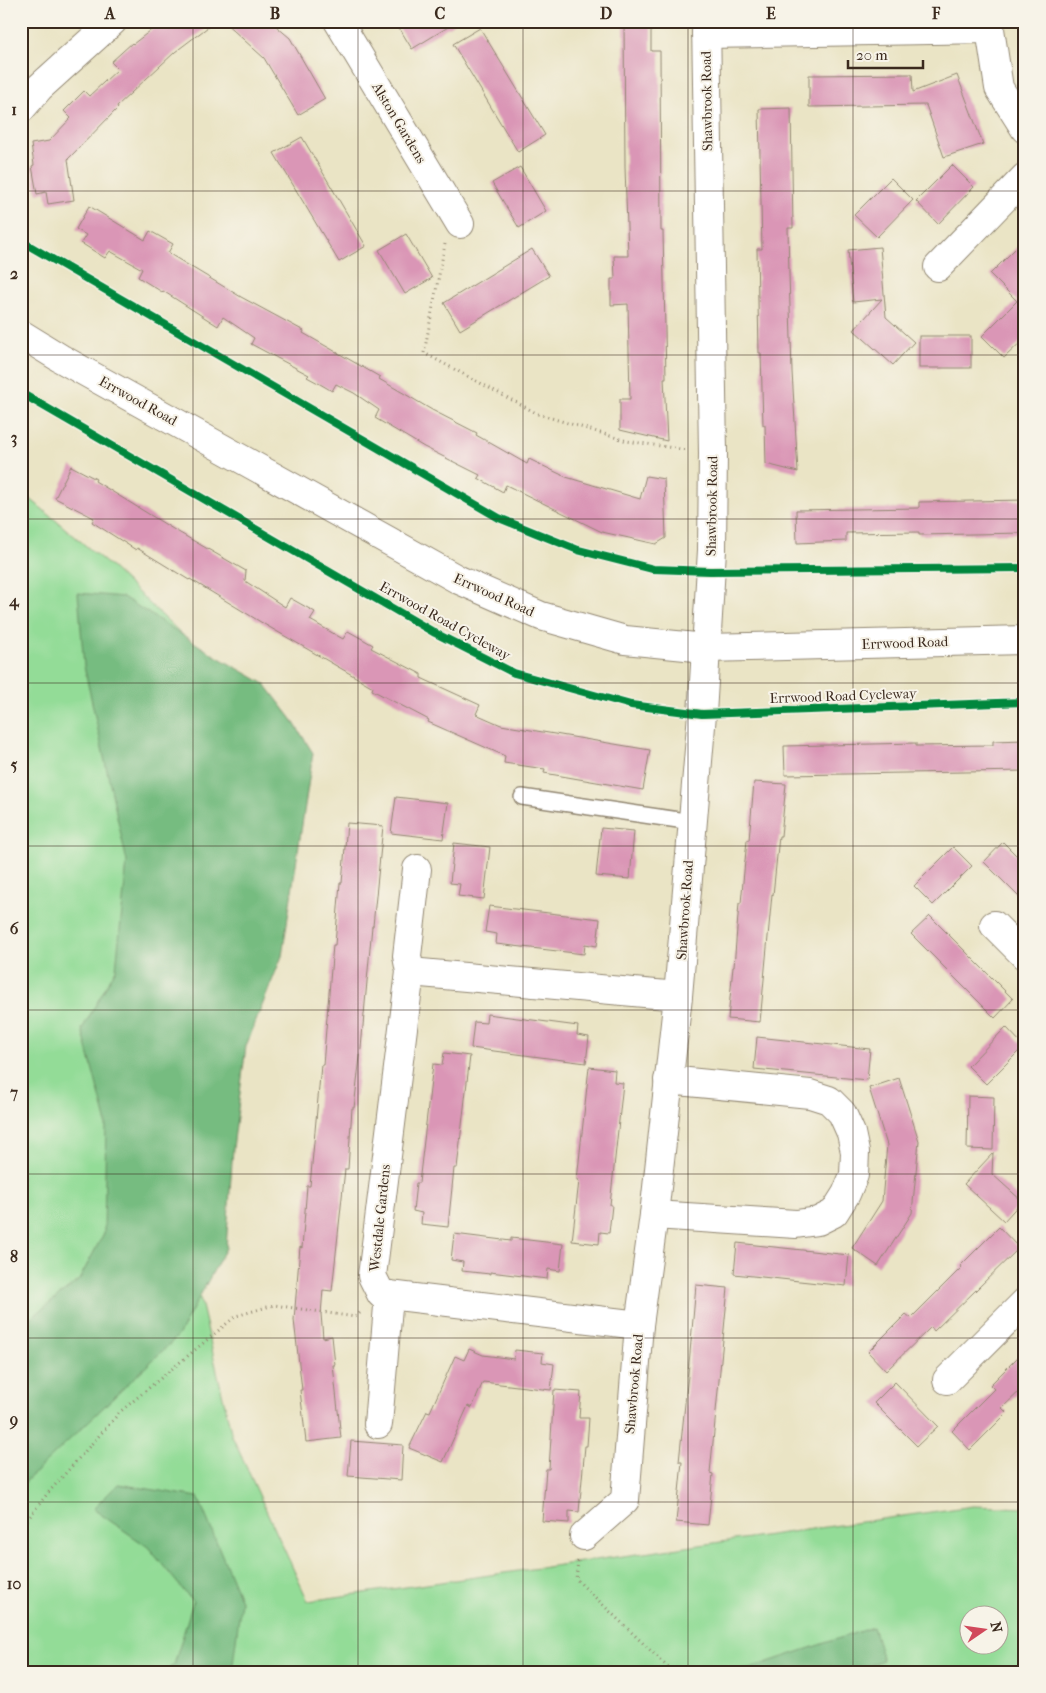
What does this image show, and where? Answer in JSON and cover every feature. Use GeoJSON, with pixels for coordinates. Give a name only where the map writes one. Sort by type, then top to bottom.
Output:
{"type":"FeatureCollection","features":[{"type":"Feature","properties":{"kind":"street","name":"Alston Gardens"},"geometry":{"type":"LineString","coordinates":[[338,21],[460,224]]}},
{"type":"Feature","properties":{"kind":"street"},"geometry":{"type":"LineString","coordinates":[[21,109],[40,86],[101,25]]}},
{"type":"Feature","properties":{"kind":"street"},"geometry":{"type":"LineString","coordinates":[[706,27],[991,25],[999,88],[1025,129]]}},
{"type":"Feature","properties":{"kind":"street","name":"Shawbrook Road"},"geometry":{"type":"LineString","coordinates":[[584,1536],[625,1500],[639,1325],[654,1215],[678,996],[702,714],[712,550],[706,27]]}},
{"type":"Feature","properties":{"kind":"street"},"geometry":{"type":"LineString","coordinates":[[938,267],[1025,177]]}},
{"type":"Feature","properties":{"kind":"street","name":"Errwood Road"},"geometry":{"type":"LineString","coordinates":[[21,334],[76,367],[459,580],[541,616],[624,640],[706,648],[1025,640]]}},
{"type":"Feature","properties":{"kind":"street","name":"Westdale Gardens"},"geometry":{"type":"LineString","coordinates":[[385,1294],[372,1276],[410,972],[407,956],[417,869]]}},
{"type":"Feature","properties":{"kind":"street"},"geometry":{"type":"LineString","coordinates":[[994,925],[1025,956]]}},
{"type":"Feature","properties":{"kind":"street"},"geometry":{"type":"LineString","coordinates":[[410,972],[678,996]]}},
{"type":"Feature","properties":{"kind":"street"},"geometry":{"type":"LineString","coordinates":[[654,1215],[796,1224],[818,1221],[834,1213],[846,1194],[854,1175],[855,1152],[851,1133],[842,1113],[829,1100],[810,1094],[668,1080]]}},
{"type":"Feature","properties":{"kind":"street"},"geometry":{"type":"LineString","coordinates":[[378,1424],[385,1294],[639,1325]]}},
{"type":"Feature","properties":{"kind":"street"},"geometry":{"type":"LineString","coordinates":[[947,1380],[1025,1302]]}},
{"type":"Feature","properties":{"kind":"lane"},"geometry":{"type":"LineString","coordinates":[[522,797],[692,822]]}},
{"type":"Feature","properties":{"kind":"path"},"geometry":{"type":"LineString","coordinates":[[460,224],[445,243],[424,353],[538,414],[627,441],[712,453]]}},
{"type":"Feature","properties":{"kind":"path"},"geometry":{"type":"LineString","coordinates":[[21,1528],[46,1494],[121,1411],[236,1316],[274,1305],[355,1316],[385,1294]]}},
{"type":"Feature","properties":{"kind":"path"},"geometry":{"type":"LineString","coordinates":[[584,1536],[578,1555],[576,1579],[673,1672]]}},
{"type":"Feature","properties":{"kind":"green space"},"geometry":{"type":"Polygon","coordinates":[[[21,491],[111,567],[229,679],[176,1193],[232,1436],[308,1601],[973,1506],[1025,1508],[1025,1672],[21,1672],[21,491]]]}},
{"type":"Feature","properties":{"kind":"green space"},"geometry":{"type":"Polygon","coordinates":[[[78,593],[123,597],[214,655],[265,684],[291,718],[313,753],[282,956],[246,1046],[233,1148],[226,1248],[178,1336],[21,1486],[21,1326],[79,1280],[104,1233],[106,1120],[82,1029],[116,969],[127,862],[84,666],[78,593]]]}},
{"type":"Feature","properties":{"kind":"green space"},"geometry":{"type":"Polygon","coordinates":[[[118,1484],[198,1497],[241,1601],[232,1672],[164,1672],[174,1665],[193,1602],[148,1547],[93,1509],[118,1484]]]}},
{"type":"Feature","properties":{"kind":"green space"},"geometry":{"type":"Polygon","coordinates":[[[873,1627],[883,1660],[853,1672],[738,1672],[873,1627]]]}},
{"type":"Feature","properties":{"kind":"building"},"geometry":{"type":"Polygon","coordinates":[[[163,21],[216,21],[175,52],[117,106],[118,108],[68,159],[74,200],[48,204],[46,192],[37,194],[32,166],[34,165],[31,144],[49,141],[71,118],[64,111],[84,91],[89,96],[118,69],[111,62],[132,43],[163,21]]]}},
{"type":"Feature","properties":{"kind":"building"},"geometry":{"type":"Polygon","coordinates":[[[223,21],[270,21],[290,38],[325,99],[298,115],[264,58],[223,21]]]}},
{"type":"Feature","properties":{"kind":"building"},"geometry":{"type":"Polygon","coordinates":[[[395,21],[458,21],[412,49],[395,21]]]}},
{"type":"Feature","properties":{"kind":"building"},"geometry":{"type":"Polygon","coordinates":[[[624,21],[651,21],[651,51],[660,51],[661,231],[663,231],[666,378],[664,378],[667,441],[620,430],[620,399],[630,399],[628,304],[611,305],[611,279],[615,279],[614,256],[628,256],[624,21]]]}},
{"type":"Feature","properties":{"kind":"building"},"geometry":{"type":"Polygon","coordinates":[[[480,28],[545,135],[518,152],[453,44],[480,28]]]}},
{"type":"Feature","properties":{"kind":"building"},"geometry":{"type":"Polygon","coordinates":[[[912,74],[913,92],[957,75],[983,144],[944,157],[926,105],[809,107],[809,75],[912,74]]]}},
{"type":"Feature","properties":{"kind":"building"},"geometry":{"type":"Polygon","coordinates":[[[791,108],[793,228],[788,228],[792,372],[798,472],[766,464],[761,353],[759,353],[757,249],[762,249],[759,109],[791,108]]]}},
{"type":"Feature","properties":{"kind":"building"},"geometry":{"type":"Polygon","coordinates":[[[302,137],[366,246],[339,262],[274,153],[302,137]]]}},
{"type":"Feature","properties":{"kind":"building"},"geometry":{"type":"Polygon","coordinates":[[[952,165],[974,187],[938,224],[916,201],[952,165]]]}},
{"type":"Feature","properties":{"kind":"building"},"geometry":{"type":"Polygon","coordinates":[[[520,167],[546,211],[519,228],[492,183],[520,167]]]}},
{"type":"Feature","properties":{"kind":"building"},"geometry":{"type":"Polygon","coordinates":[[[891,178],[913,200],[877,237],[854,215],[891,178]]]}},
{"type":"Feature","properties":{"kind":"building"},"geometry":{"type":"Polygon","coordinates":[[[89,206],[145,240],[150,231],[173,244],[168,253],[241,297],[304,331],[303,333],[380,377],[379,379],[432,410],[477,433],[476,435],[527,464],[529,459],[566,477],[640,499],[646,476],[664,479],[666,538],[656,544],[602,532],[506,485],[503,492],[478,478],[480,475],[424,447],[375,418],[379,410],[354,393],[336,384],[332,391],[307,377],[309,375],[251,344],[254,338],[223,317],[218,326],[138,277],[142,269],[110,251],[105,258],[81,243],[86,235],[76,229],[89,206]]]}},
{"type":"Feature","properties":{"kind":"building"},"geometry":{"type":"Polygon","coordinates":[[[406,234],[432,278],[405,294],[379,250],[406,234]]]}},
{"type":"Feature","properties":{"kind":"building"},"geometry":{"type":"Polygon","coordinates":[[[1025,239],[1025,338],[1004,358],[982,336],[1017,301],[990,274],[1025,239]]]}},
{"type":"Feature","properties":{"kind":"building"},"geometry":{"type":"Polygon","coordinates":[[[880,247],[886,317],[914,342],[893,365],[854,330],[882,299],[853,302],[848,250],[880,247]]]}},
{"type":"Feature","properties":{"kind":"building"},"geometry":{"type":"Polygon","coordinates":[[[532,249],[549,276],[460,330],[444,303],[532,249]]]}},
{"type":"Feature","properties":{"kind":"building"},"geometry":{"type":"Polygon","coordinates":[[[919,336],[971,336],[971,368],[919,368],[919,336]]]}},
{"type":"Feature","properties":{"kind":"building"},"geometry":{"type":"Polygon","coordinates":[[[71,466],[96,479],[95,481],[173,529],[246,571],[245,581],[285,607],[290,598],[315,612],[310,620],[343,639],[348,631],[373,645],[371,648],[421,674],[421,678],[480,705],[476,714],[501,725],[650,750],[643,790],[544,773],[545,769],[504,763],[505,756],[428,722],[429,720],[372,690],[373,687],[190,579],[137,548],[136,550],[92,522],[94,518],[55,498],[71,466]]]}},
{"type":"Feature","properties":{"kind":"building"},"geometry":{"type":"Polygon","coordinates":[[[1025,500],[1025,533],[919,535],[919,532],[846,533],[846,541],[797,543],[796,510],[919,508],[919,502],[1025,500]]]}},
{"type":"Feature","properties":{"kind":"building"},"geometry":{"type":"Polygon","coordinates":[[[1025,740],[1025,771],[785,775],[784,746],[916,743],[916,746],[993,745],[993,741],[1025,740]]]}},
{"type":"Feature","properties":{"kind":"building"},"geometry":{"type":"Polygon","coordinates":[[[754,782],[786,784],[781,836],[779,836],[772,894],[760,1022],[728,1019],[739,903],[741,903],[747,840],[749,840],[754,782]]]}},
{"type":"Feature","properties":{"kind":"building"},"geometry":{"type":"Polygon","coordinates":[[[396,797],[448,803],[443,839],[391,833],[396,797]]]}},
{"type":"Feature","properties":{"kind":"building"},"geometry":{"type":"Polygon","coordinates":[[[347,823],[383,826],[361,1048],[354,1108],[352,1108],[348,1169],[345,1169],[332,1291],[323,1290],[321,1314],[323,1338],[332,1336],[335,1365],[333,1365],[341,1438],[306,1442],[294,1320],[300,1247],[302,1248],[307,1186],[310,1186],[321,1065],[323,1065],[333,945],[335,945],[347,823]]]}},
{"type":"Feature","properties":{"kind":"building"},"geometry":{"type":"Polygon","coordinates":[[[601,828],[634,831],[630,879],[596,876],[601,828]]]}},
{"type":"Feature","properties":{"kind":"building"},"geometry":{"type":"Polygon","coordinates":[[[1003,842],[1025,864],[1025,903],[984,862],[1003,842]]]}},
{"type":"Feature","properties":{"kind":"building"},"geometry":{"type":"Polygon","coordinates":[[[454,843],[490,847],[484,899],[458,896],[460,884],[450,883],[454,843]]]}},
{"type":"Feature","properties":{"kind":"building"},"geometry":{"type":"Polygon","coordinates":[[[953,847],[972,866],[933,905],[914,886],[953,847]]]}},
{"type":"Feature","properties":{"kind":"building"},"geometry":{"type":"Polygon","coordinates":[[[489,906],[600,919],[597,946],[585,944],[584,954],[496,944],[497,934],[485,932],[489,906]]]}},
{"type":"Feature","properties":{"kind":"building"},"geometry":{"type":"Polygon","coordinates":[[[930,916],[1013,999],[995,1018],[911,934],[930,916]]]}},
{"type":"Feature","properties":{"kind":"building"},"geometry":{"type":"Polygon","coordinates":[[[487,1014],[578,1026],[577,1035],[589,1037],[586,1063],[471,1048],[474,1022],[486,1023],[487,1014]]]}},
{"type":"Feature","properties":{"kind":"building"},"geometry":{"type":"Polygon","coordinates":[[[1006,1027],[1024,1046],[986,1084],[968,1066],[1006,1027]]]}},
{"type":"Feature","properties":{"kind":"building"},"geometry":{"type":"Polygon","coordinates":[[[757,1037],[870,1049],[867,1080],[754,1069],[757,1037]]]}},
{"type":"Feature","properties":{"kind":"building"},"geometry":{"type":"Polygon","coordinates":[[[444,1053],[470,1056],[457,1168],[454,1168],[448,1227],[421,1224],[422,1213],[413,1211],[416,1183],[419,1183],[433,1064],[442,1065],[444,1053]]]}},
{"type":"Feature","properties":{"kind":"building"},"geometry":{"type":"Polygon","coordinates":[[[589,1067],[615,1070],[614,1082],[623,1083],[610,1205],[612,1205],[609,1233],[600,1232],[599,1244],[572,1241],[589,1067]]]}},
{"type":"Feature","properties":{"kind":"building"},"geometry":{"type":"Polygon","coordinates":[[[899,1078],[919,1141],[912,1213],[878,1266],[852,1248],[882,1201],[887,1145],[869,1088],[899,1078]]]}},
{"type":"Feature","properties":{"kind":"building"},"geometry":{"type":"Polygon","coordinates":[[[968,1096],[994,1097],[993,1150],[967,1149],[968,1096]]]}},
{"type":"Feature","properties":{"kind":"building"},"geometry":{"type":"Polygon","coordinates":[[[993,1153],[992,1174],[1022,1201],[1004,1221],[964,1184],[993,1153]]]}},
{"type":"Feature","properties":{"kind":"building"},"geometry":{"type":"Polygon","coordinates":[[[999,1227],[1019,1248],[934,1331],[931,1327],[886,1371],[868,1352],[906,1314],[911,1318],[999,1227]]]}},
{"type":"Feature","properties":{"kind":"building"},"geometry":{"type":"Polygon","coordinates":[[[454,1234],[511,1241],[511,1238],[563,1244],[560,1271],[548,1269],[547,1279],[490,1272],[490,1274],[462,1271],[463,1262],[451,1260],[454,1234]]]}},
{"type":"Feature","properties":{"kind":"building"},"geometry":{"type":"Polygon","coordinates":[[[737,1243],[849,1255],[846,1286],[734,1274],[737,1243]]]}},
{"type":"Feature","properties":{"kind":"building"},"geometry":{"type":"Polygon","coordinates":[[[696,1285],[728,1288],[710,1473],[713,1474],[708,1525],[676,1522],[682,1462],[679,1462],[696,1285]]]}},
{"type":"Feature","properties":{"kind":"building"},"geometry":{"type":"Polygon","coordinates":[[[469,1349],[483,1355],[514,1359],[515,1350],[543,1353],[542,1362],[554,1364],[551,1390],[483,1382],[472,1408],[468,1406],[443,1462],[409,1448],[427,1411],[430,1412],[455,1356],[464,1360],[469,1349]]]}},
{"type":"Feature","properties":{"kind":"building"},"geometry":{"type":"Polygon","coordinates":[[[1025,1350],[1025,1386],[1002,1408],[1007,1413],[970,1450],[952,1431],[994,1389],[990,1385],[1025,1350]]]}},
{"type":"Feature","properties":{"kind":"building"},"geometry":{"type":"Polygon","coordinates":[[[895,1382],[938,1426],[917,1446],[874,1403],[895,1382]]]}},
{"type":"Feature","properties":{"kind":"building"},"geometry":{"type":"Polygon","coordinates":[[[554,1390],[581,1392],[579,1418],[589,1418],[579,1512],[569,1511],[569,1523],[542,1521],[546,1469],[549,1469],[554,1390]]]}},
{"type":"Feature","properties":{"kind":"building"},"geometry":{"type":"Polygon","coordinates":[[[351,1441],[403,1445],[401,1480],[348,1476],[351,1441]]]}},
{"type":"Feature","properties":{"kind":"cycle path"},"geometry":{"type":"LineString","coordinates":[[21,241],[499,518],[578,550],[653,569],[710,571],[1025,568]]}},
{"type":"Feature","properties":{"kind":"cycle path","name":"Errwood Road Cycleway"},"geometry":{"type":"LineString","coordinates":[[21,393],[435,633],[514,673],[631,705],[702,714],[1025,702]]}}]}
